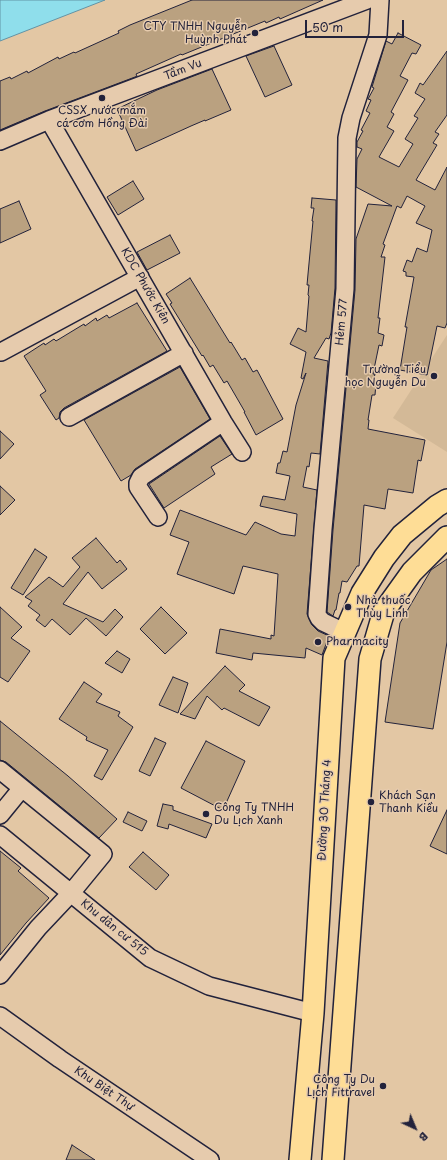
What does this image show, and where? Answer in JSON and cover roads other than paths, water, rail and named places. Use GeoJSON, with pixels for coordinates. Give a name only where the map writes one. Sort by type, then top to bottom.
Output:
{"type":"FeatureCollection","features":[{"type":"Feature","properties":{"kind":"main road","name":"Đường 30 Tháng 4"},"geometry":{"type":"LineString","coordinates":[[300,1160],[313,1013],[334,658],[362,593],[384,558],[402,535],[437,506],[447,500]]}},
{"type":"Feature","properties":{"kind":"main road"},"geometry":{"type":"LineString","coordinates":[[333,1160],[370,659],[384,610],[412,572],[447,537]]}},
{"type":"Feature","properties":{"kind":"street","name":"Tầm Vu"},"geometry":{"type":"LineString","coordinates":[[0,141],[49,120],[367,0]]}},
{"type":"Feature","properties":{"kind":"street","name":"Hẻm 577"},"geometry":{"type":"LineString","coordinates":[[344,632],[322,622],[317,614],[323,529],[346,289],[347,138],[351,118],[378,35],[380,0]]}},
{"type":"Feature","properties":{"kind":"street","name":"KDC Phước Kiên"},"geometry":{"type":"LineString","coordinates":[[49,120],[223,422],[242,452]]}},
{"type":"Feature","properties":{"kind":"street"},"geometry":{"type":"LineString","coordinates":[[1,352],[140,277]]}},
{"type":"Feature","properties":{"kind":"street"},"geometry":{"type":"LineString","coordinates":[[69,417],[184,353]]}},
{"type":"Feature","properties":{"kind":"street"},"geometry":{"type":"LineString","coordinates":[[158,517],[138,487],[141,477],[223,422]]}},
{"type":"Feature","properties":{"kind":"street"},"geometry":{"type":"LineString","coordinates":[[0,770],[103,854],[71,893],[38,928],[0,975]]}},
{"type":"Feature","properties":{"kind":"street"},"geometry":{"type":"LineString","coordinates":[[0,815],[22,788]]}},
{"type":"Feature","properties":{"kind":"street","name":"Khu dân cư 515"},"geometry":{"type":"LineString","coordinates":[[0,835],[150,958],[210,986],[313,1013]]}},
{"type":"Feature","properties":{"kind":"street","name":"Khu Biệt Thự"},"geometry":{"type":"LineString","coordinates":[[0,1016],[60,1059],[210,1160]]}},
{"type":"Feature","properties":{"kind":"water"},"geometry":{"type":"Polygon","coordinates":[[[0,0],[105,0],[0,41],[0,0]]]}},
{"type":"Feature","properties":{"kind":"place","name":"CTY TNHH Nguyễn Huỳnh Phát"},"geometry":{"type":"Point","coordinates":[255,33]}},
{"type":"Feature","properties":{"kind":"place","name":"CSSX nước mắm cá cơm Hồng Đài"},"geometry":{"type":"Point","coordinates":[102,98]}},
{"type":"Feature","properties":{"kind":"place","name":"Trường Tiểu học Nguyễn Du"},"geometry":{"type":"Point","coordinates":[434,376]}},
{"type":"Feature","properties":{"kind":"place","name":"Nhà thuốc Thùy Linh"},"geometry":{"type":"Point","coordinates":[348,607]}},
{"type":"Feature","properties":{"kind":"place","name":"Pharmacity"},"geometry":{"type":"Point","coordinates":[318,642]}},
{"type":"Feature","properties":{"kind":"place","name":"Khách Sạn Thanh Kiều"},"geometry":{"type":"Point","coordinates":[371,802]}},
{"type":"Feature","properties":{"kind":"place","name":"Công Ty TNHH Du Lịch Xanh"},"geometry":{"type":"Point","coordinates":[206,814]}},
{"type":"Feature","properties":{"kind":"place","name":"Công Ty Du Lịch Fittravel"},"geometry":{"type":"Point","coordinates":[383,1086]}}]}
